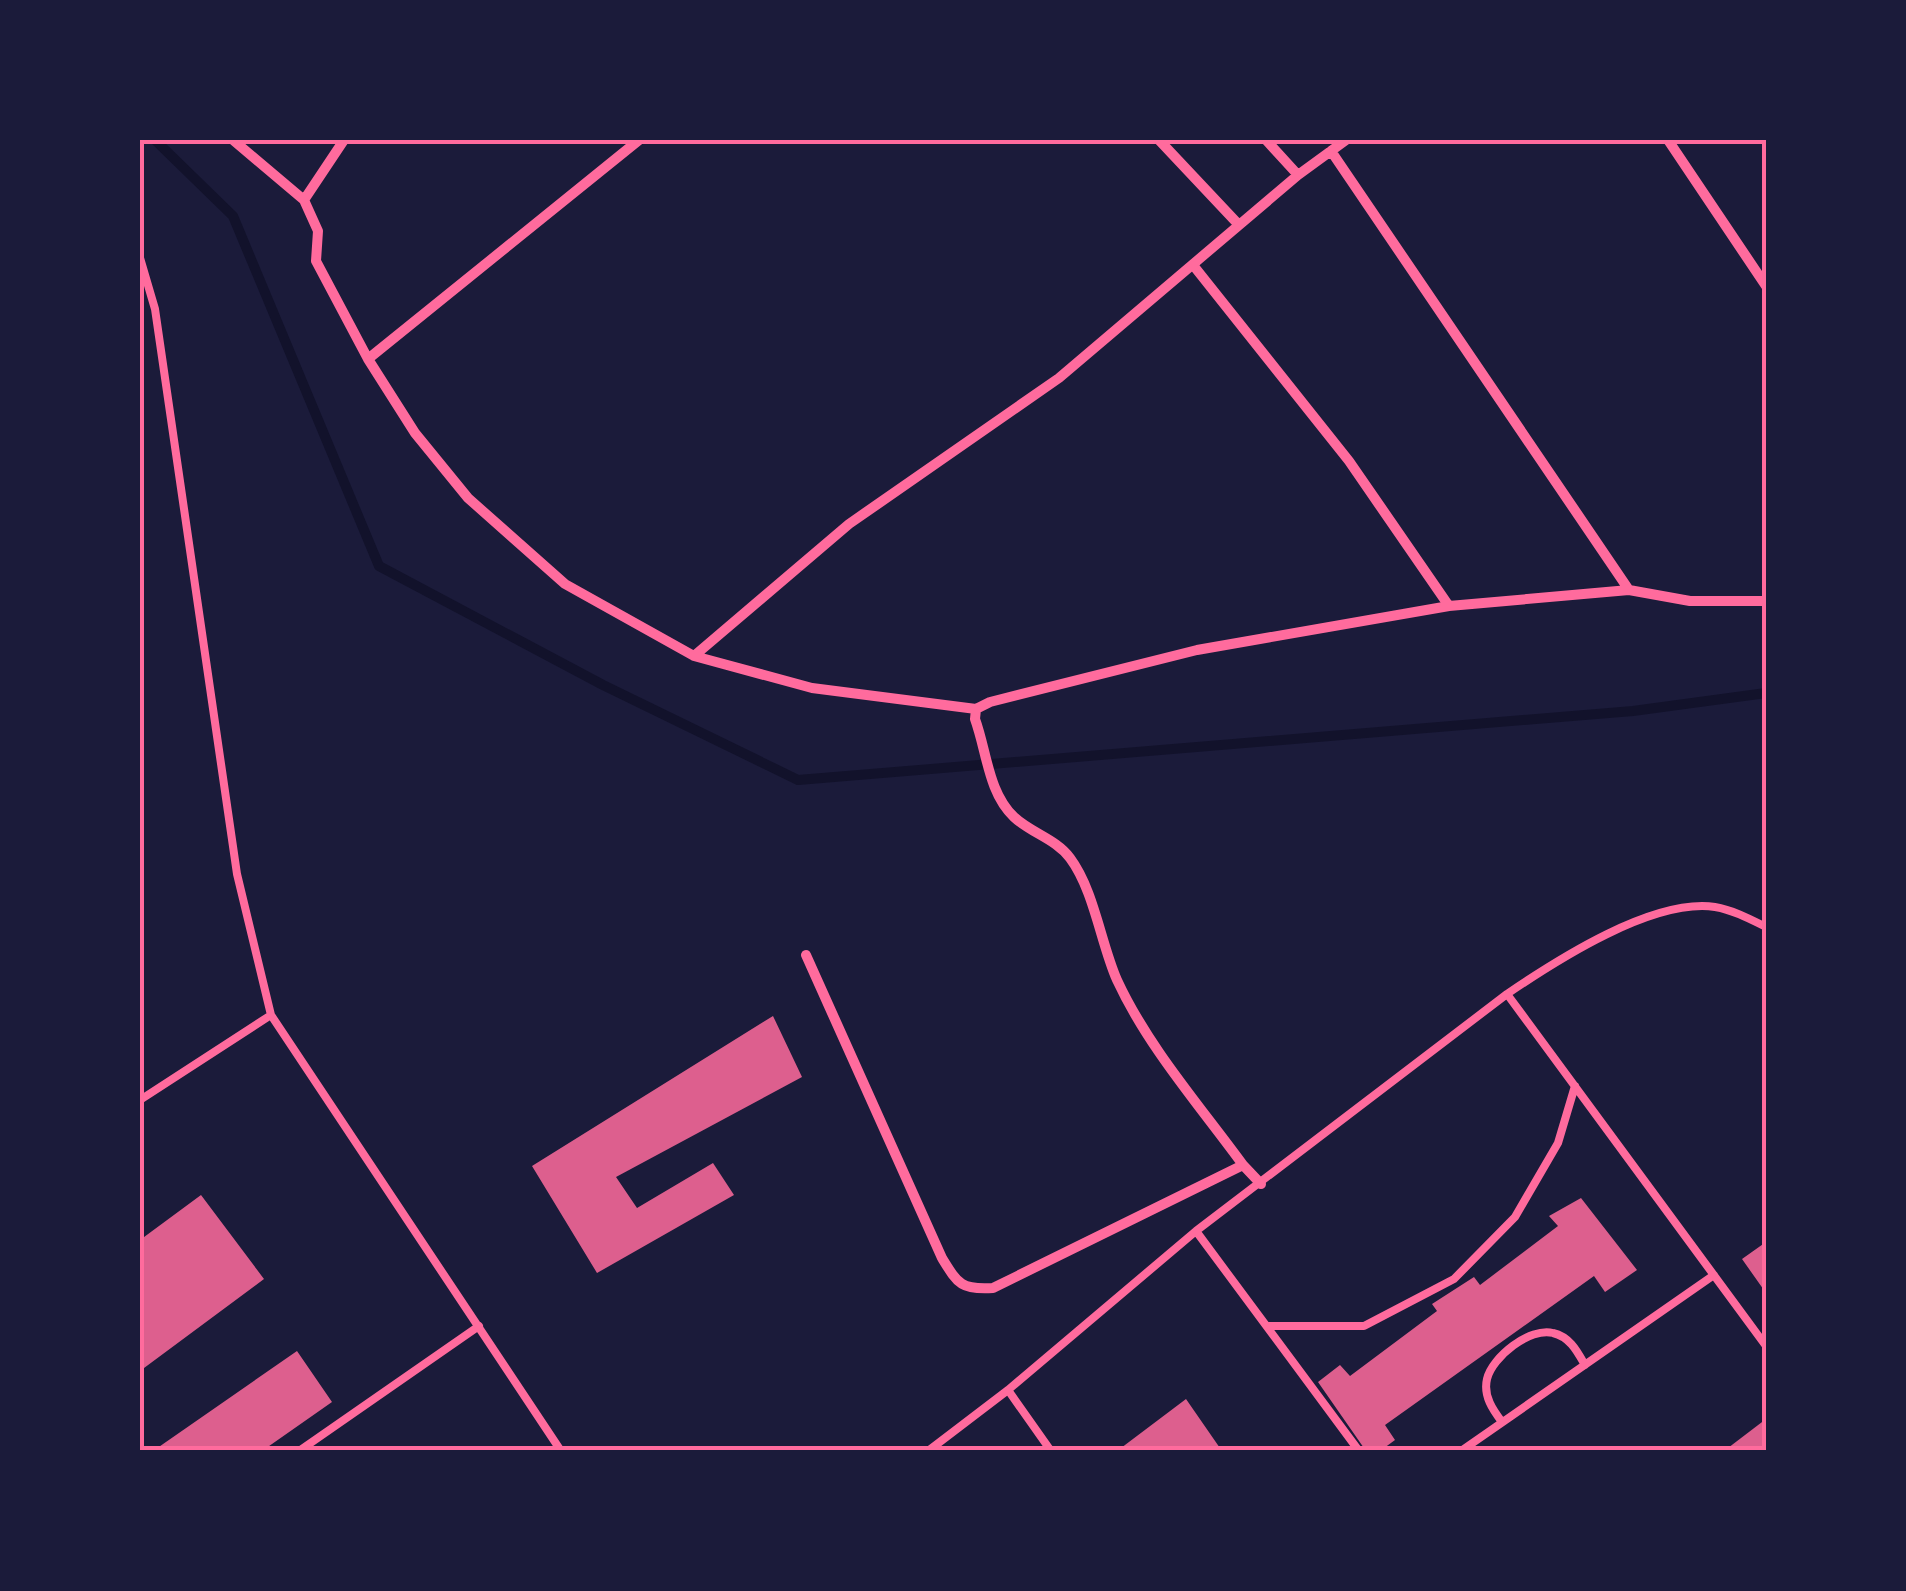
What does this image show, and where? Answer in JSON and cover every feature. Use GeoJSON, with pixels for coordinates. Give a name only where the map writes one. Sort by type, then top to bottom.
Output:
{"type":"FeatureCollection","features":[{"type":"Feature","properties":{"kind":"street"},"geometry":{"type":"LineString","coordinates":[[233,140],[304,200],[318,231],[316,260],[368,359],[416,433],[468,498],[565,584],[694,656],[812,688],[976,709],[990,702],[1197,650],[1449,606],[1629,590],[1690,601],[1766,601]]}},
{"type":"Feature","properties":{"kind":"street"},"geometry":{"type":"LineString","coordinates":[[304,200],[344,140]]}},
{"type":"Feature","properties":{"kind":"street"},"geometry":{"type":"LineString","coordinates":[[368,359],[639,140]]}},
{"type":"Feature","properties":{"kind":"street"},"geometry":{"type":"LineString","coordinates":[[1159,140],[1239,225]]}},
{"type":"Feature","properties":{"kind":"street"},"geometry":{"type":"LineString","coordinates":[[1266,140],[1298,175]]}},
{"type":"Feature","properties":{"kind":"street"},"geometry":{"type":"LineString","coordinates":[[694,656],[850,524],[1060,378],[1298,175],[1346,140]]}},
{"type":"Feature","properties":{"kind":"street"},"geometry":{"type":"LineString","coordinates":[[1668,140],[1766,286]]}},
{"type":"Feature","properties":{"kind":"street"},"geometry":{"type":"LineString","coordinates":[[1331,151],[1629,590]]}},
{"type":"Feature","properties":{"kind":"street"},"geometry":{"type":"LineString","coordinates":[[1193,265],[1349,461],[1449,606]]}},
{"type":"Feature","properties":{"kind":"street"},"geometry":{"type":"LineString","coordinates":[[976,709],[974,719],[994,788],[1016,820],[1070,858],[1116,978],[1136,1017],[1242,1165],[1261,1184]]}},
{"type":"Feature","properties":{"kind":"street"},"geometry":{"type":"LineString","coordinates":[[806,955],[942,1258],[957,1281],[972,1289],[993,1288],[1242,1165]]}},
{"type":"Feature","properties":{"kind":"lane"},"geometry":{"type":"LineString","coordinates":[[140,258],[156,309],[237,874],[271,1014],[561,1451]]}},
{"type":"Feature","properties":{"kind":"lane"},"geometry":{"type":"LineString","coordinates":[[928,1451],[1008,1390],[1196,1231],[1507,994],[1574,952],[1622,928],[1685,906],[1716,907],[1766,927]]}},
{"type":"Feature","properties":{"kind":"lane"},"geometry":{"type":"LineString","coordinates":[[1507,994],[1766,1346]]}},
{"type":"Feature","properties":{"kind":"lane"},"geometry":{"type":"LineString","coordinates":[[140,1100],[271,1014]]}},
{"type":"Feature","properties":{"kind":"lane"},"geometry":{"type":"LineString","coordinates":[[1267,1326],[1364,1326],[1454,1279],[1516,1217],[1558,1142],[1575,1086]]}},
{"type":"Feature","properties":{"kind":"lane"},"geometry":{"type":"LineString","coordinates":[[1196,1231],[1359,1451]]}},
{"type":"Feature","properties":{"kind":"lane"},"geometry":{"type":"LineString","coordinates":[[1460,1451],[1714,1275]]}},
{"type":"Feature","properties":{"kind":"lane"},"geometry":{"type":"LineString","coordinates":[[299,1451],[480,1326]]}},
{"type":"Feature","properties":{"kind":"lane"},"geometry":{"type":"LineString","coordinates":[[1502,1422],[1486,1393],[1487,1376],[1508,1350],[1534,1334],[1552,1332],[1571,1342],[1586,1364]]}},
{"type":"Feature","properties":{"kind":"lane"},"geometry":{"type":"LineString","coordinates":[[1008,1390],[1051,1451]]}},
{"type":"Feature","properties":{"kind":"building"},"geometry":{"type":"Polygon","coordinates":[[[773,1016],[802,1077],[616,1177],[637,1208],[713,1163],[734,1195],[597,1273],[532,1166],[773,1016]]]}},
{"type":"Feature","properties":{"kind":"building"},"geometry":{"type":"Polygon","coordinates":[[[201,1195],[264,1279],[140,1371],[140,1240],[201,1195]]]}},
{"type":"Feature","properties":{"kind":"building"},"geometry":{"type":"Polygon","coordinates":[[[1581,1198],[1637,1270],[1605,1292],[1594,1276],[1385,1425],[1395,1440],[1380,1451],[1366,1451],[1318,1382],[1340,1365],[1350,1376],[1437,1311],[1432,1304],[1474,1277],[1480,1285],[1558,1226],[1549,1216],[1581,1198]]]}},
{"type":"Feature","properties":{"kind":"building"},"geometry":{"type":"Polygon","coordinates":[[[1766,1242],[1766,1293],[1742,1259],[1766,1242]]]}},
{"type":"Feature","properties":{"kind":"building"},"geometry":{"type":"Polygon","coordinates":[[[297,1351],[332,1402],[262,1451],[153,1451],[297,1351]]]}},
{"type":"Feature","properties":{"kind":"building"},"geometry":{"type":"Polygon","coordinates":[[[1186,1399],[1222,1451],[1123,1451],[1121,1448],[1186,1399]]]}},
{"type":"Feature","properties":{"kind":"building"},"geometry":{"type":"Polygon","coordinates":[[[1766,1419],[1766,1451],[1724,1451],[1766,1419]]]}},
{"type":"Feature","properties":{"kind":"waterway"},"geometry":{"type":"LineString","coordinates":[[155,140],[233,216],[379,566],[603,685],[798,780],[1633,711],[1766,693]]}}]}
